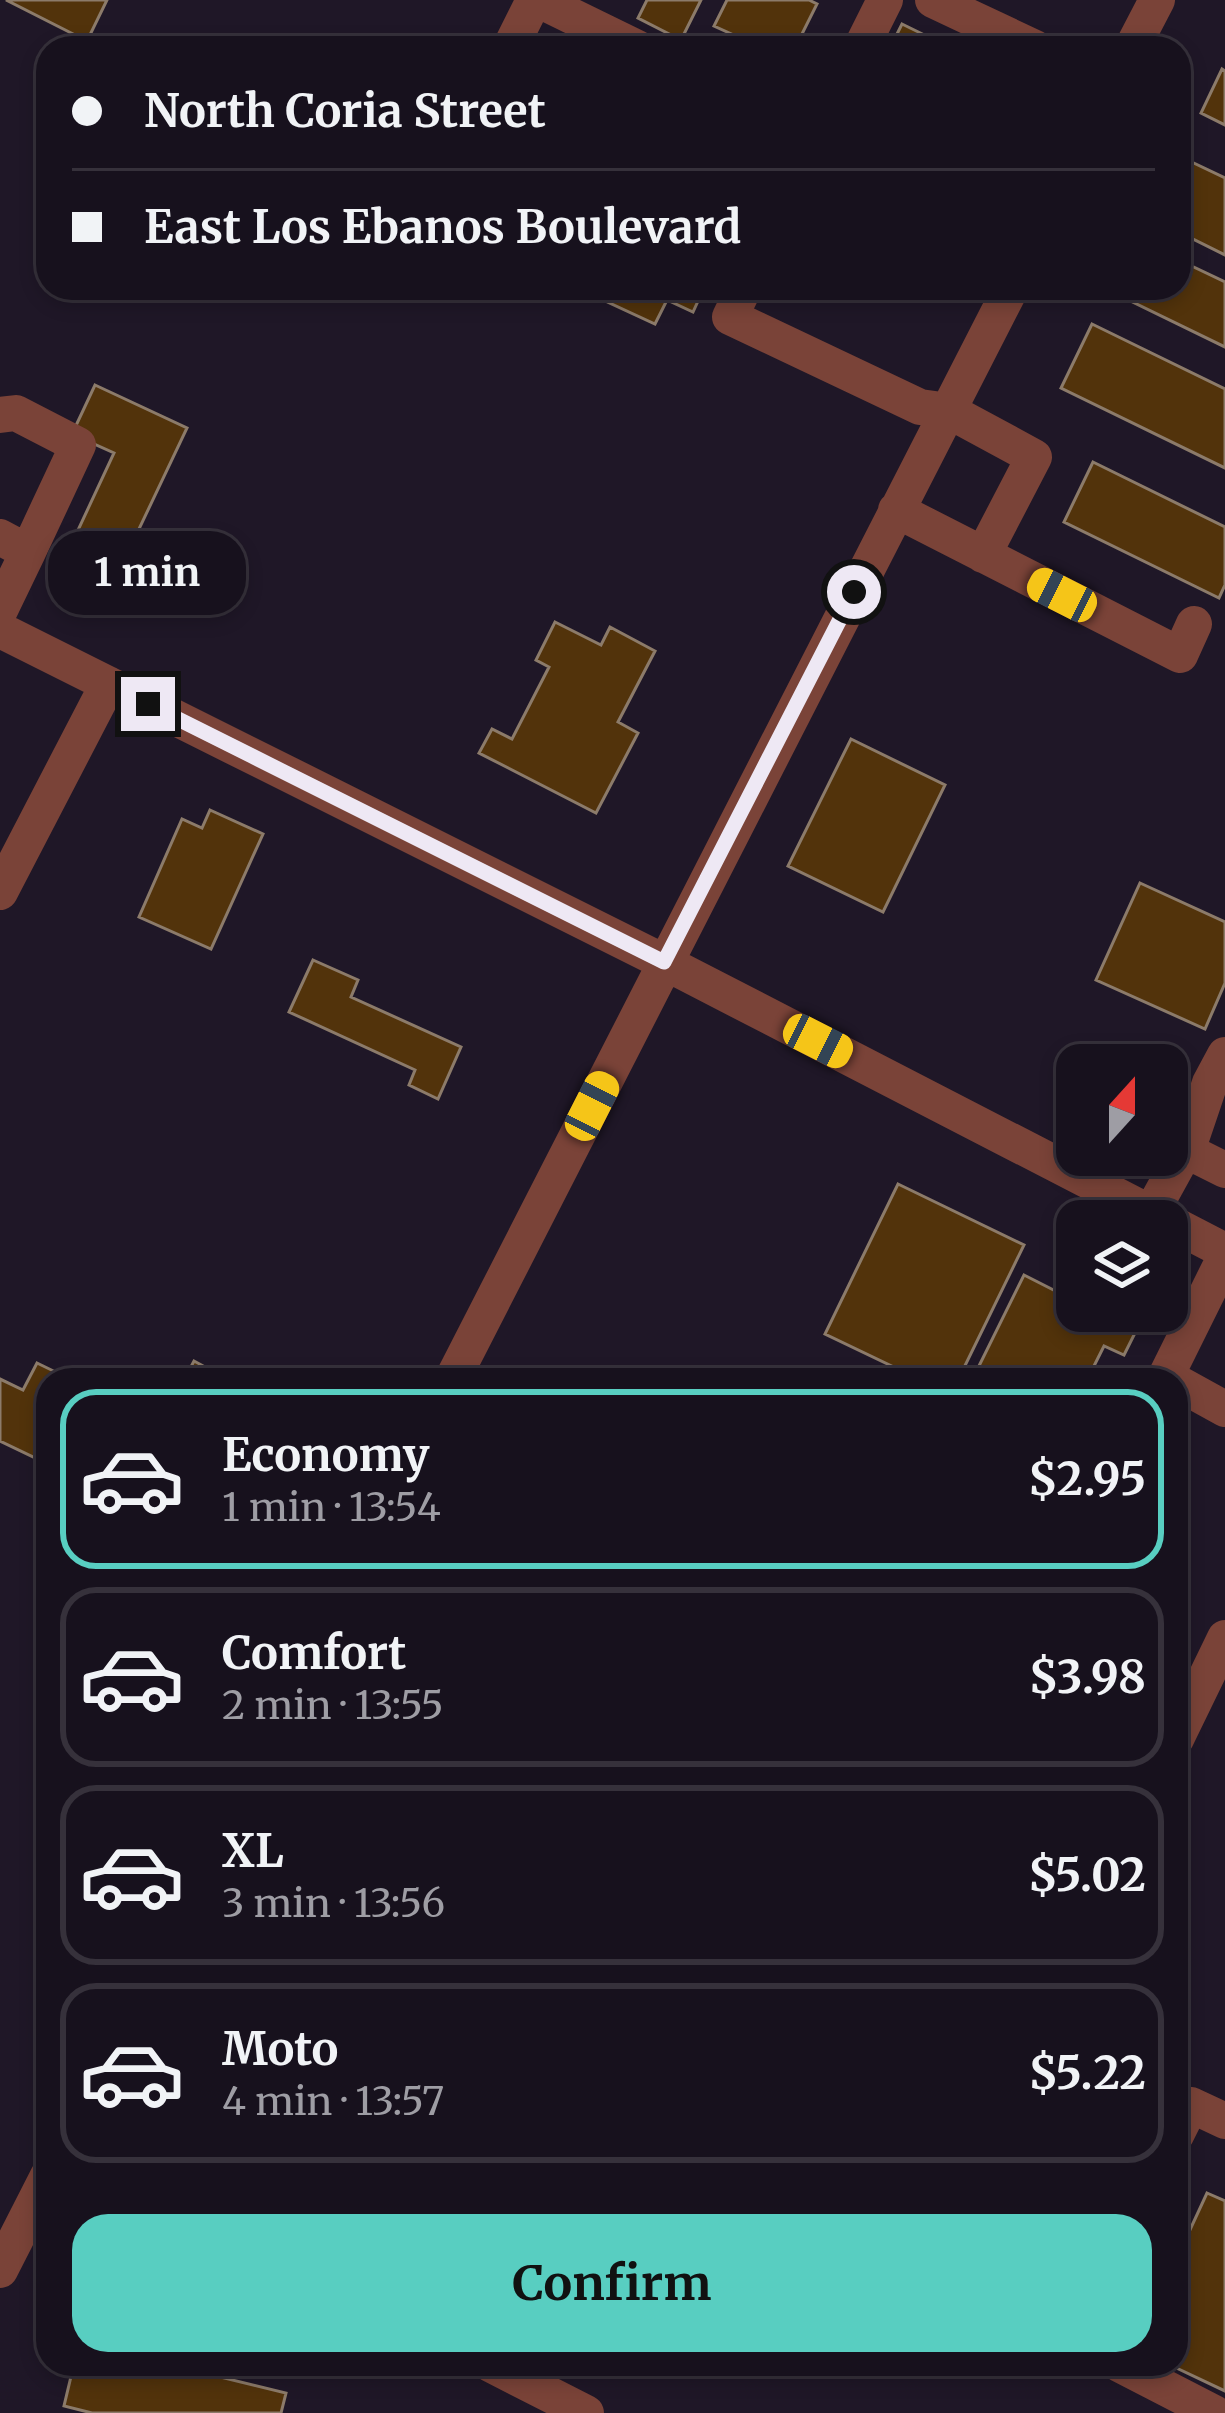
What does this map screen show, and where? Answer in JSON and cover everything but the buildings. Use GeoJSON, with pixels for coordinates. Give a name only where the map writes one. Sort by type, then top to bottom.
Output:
{"type":"FeatureCollection","features":[{"type":"Feature","properties":{"kind":"street"},"geometry":{"type":"LineString","coordinates":[[516,36],[536,0],[612,36]]}},
{"type":"Feature","properties":{"kind":"street"},"geometry":{"type":"LineString","coordinates":[[867,36],[885,0]]}},
{"type":"Feature","properties":{"kind":"street"},"geometry":{"type":"LineString","coordinates":[[933,0],[1010,36]]}},
{"type":"Feature","properties":{"kind":"street"},"geometry":{"type":"LineString","coordinates":[[1138,36],[1157,0]]}},
{"type":"Feature","properties":{"kind":"street"},"geometry":{"type":"LineString","coordinates":[[738,300],[730,317],[920,407],[949,412],[1034,458],[983,555]]}},
{"type":"Feature","properties":{"kind":"street"},"geometry":{"type":"LineString","coordinates":[[458,1368],[1005,300]]}},
{"type":"Feature","properties":{"kind":"street"},"geometry":{"type":"LineString","coordinates":[[0,415],[16,412],[78,445],[14,544],[0,610]]}},
{"type":"Feature","properties":{"kind":"street"},"geometry":{"type":"LineString","coordinates":[[896,510],[1180,655],[1194,623]]}},
{"type":"Feature","properties":{"kind":"street"},"geometry":{"type":"LineString","coordinates":[[0,630],[664,962],[1125,1200]]}},
{"type":"Feature","properties":{"kind":"street"},"geometry":{"type":"LineString","coordinates":[[0,892],[108,684]]}},
{"type":"Feature","properties":{"kind":"street"},"geometry":{"type":"LineString","coordinates":[[1188,1142],[1225,1054]]}},
{"type":"Feature","properties":{"kind":"street"},"geometry":{"type":"LineString","coordinates":[[1188,1152],[1225,1170]]}},
{"type":"Feature","properties":{"kind":"street"},"geometry":{"type":"LineString","coordinates":[[1174,1368],[1225,1254],[1188,1233]]}},
{"type":"Feature","properties":{"kind":"street"},"geometry":{"type":"LineString","coordinates":[[1188,1390],[1225,1409]]}},
{"type":"Feature","properties":{"kind":"street"},"geometry":{"type":"LineString","coordinates":[[1188,1714],[1225,1638]]}},
{"type":"Feature","properties":{"kind":"street"},"geometry":{"type":"LineString","coordinates":[[1188,2111],[1191,2105],[1225,2121]]}},
{"type":"Feature","properties":{"kind":"street"},"geometry":{"type":"LineString","coordinates":[[0,2270],[36,2200]]}},
{"type":"Feature","properties":{"kind":"street"},"geometry":{"type":"LineString","coordinates":[[514,2376],[586,2413]]}},
{"type":"Feature","properties":{"kind":"street"},"geometry":{"type":"LineString","coordinates":[[1142,2376],[1214,2413]]}},
{"type":"Feature","properties":{"kind":"route"},"geometry":{"type":"LineString","coordinates":[[148,704],[664,962],[854,592]]}}]}
